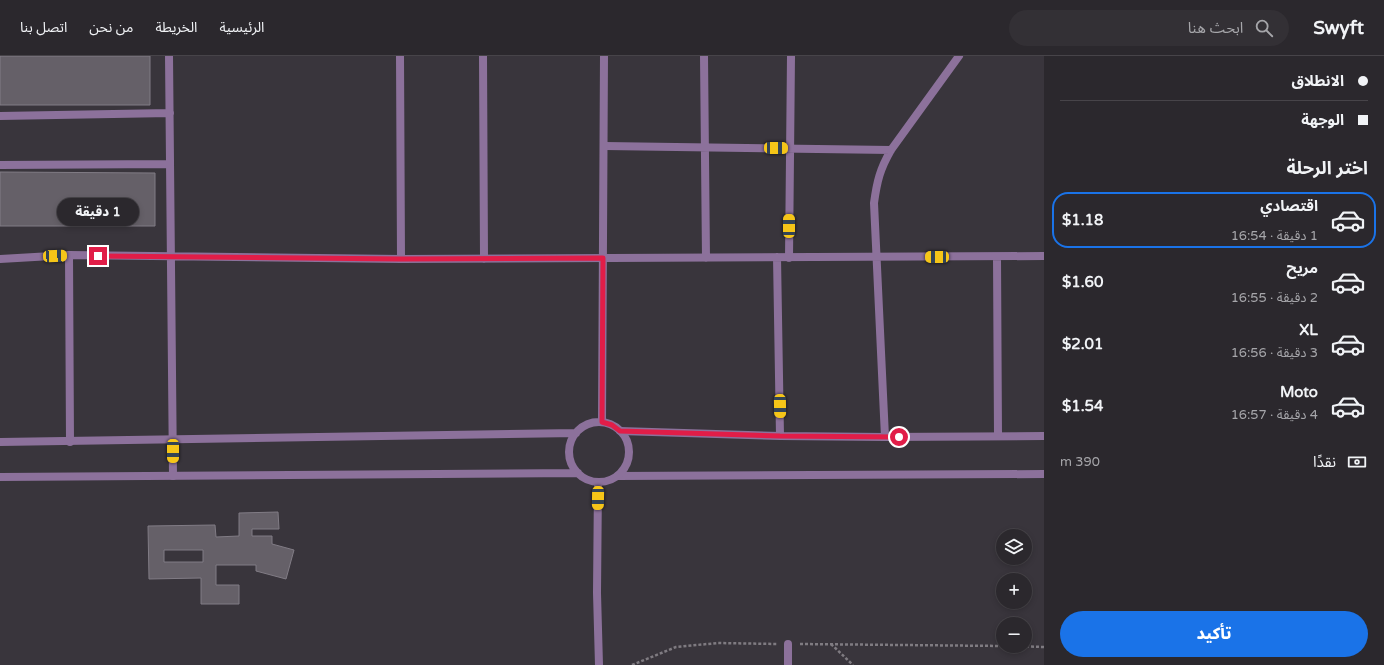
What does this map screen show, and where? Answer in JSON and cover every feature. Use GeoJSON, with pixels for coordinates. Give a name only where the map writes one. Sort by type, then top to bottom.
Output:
{"type":"FeatureCollection","features":[{"type":"Feature","properties":{"kind":"street"},"geometry":{"type":"LineString","coordinates":[[169,56],[173,476]]}},
{"type":"Feature","properties":{"kind":"street"},"geometry":{"type":"LineString","coordinates":[[400,56],[401,259]]}},
{"type":"Feature","properties":{"kind":"street"},"geometry":{"type":"LineString","coordinates":[[483,56],[484,259]]}},
{"type":"Feature","properties":{"kind":"street"},"geometry":{"type":"LineString","coordinates":[[602,422],[605,146],[604,56]]}},
{"type":"Feature","properties":{"kind":"street"},"geometry":{"type":"LineString","coordinates":[[704,56],[706,258]]}},
{"type":"Feature","properties":{"kind":"street"},"geometry":{"type":"LineString","coordinates":[[789,258],[791,56]]}},
{"type":"Feature","properties":{"kind":"street"},"geometry":{"type":"LineString","coordinates":[[885,437],[874,203],[876,189],[882,165],[891,150],[959,56]]}},
{"type":"Feature","properties":{"kind":"street"},"geometry":{"type":"LineString","coordinates":[[0,116],[170,113]]}},
{"type":"Feature","properties":{"kind":"street"},"geometry":{"type":"LineString","coordinates":[[605,146],[891,150]]}},
{"type":"Feature","properties":{"kind":"street"},"geometry":{"type":"LineString","coordinates":[[0,165],[170,164]]}},
{"type":"Feature","properties":{"kind":"street"},"geometry":{"type":"LineString","coordinates":[[69,255],[70,442]]}},
{"type":"Feature","properties":{"kind":"street"},"geometry":{"type":"LineString","coordinates":[[0,259],[69,255],[401,259],[1044,256]]}},
{"type":"Feature","properties":{"kind":"street"},"geometry":{"type":"LineString","coordinates":[[998,257],[998,436]]}},
{"type":"Feature","properties":{"kind":"street"},"geometry":{"type":"LineString","coordinates":[[777,258],[780,436]]}},
{"type":"Feature","properties":{"kind":"street"},"geometry":{"type":"LineString","coordinates":[[602,422],[612,425],[620,431],[627,442],[629,454],[626,466],[618,476],[608,481],[598,482],[587,480],[578,473],[572,464],[569,454],[570,443],[576,433],[583,427],[592,423],[602,422]]}},
{"type":"Feature","properties":{"kind":"street"},"geometry":{"type":"LineString","coordinates":[[620,431],[780,436],[1044,436]]}},
{"type":"Feature","properties":{"kind":"street"},"geometry":{"type":"LineString","coordinates":[[0,442],[576,433]]}},
{"type":"Feature","properties":{"kind":"street"},"geometry":{"type":"LineString","coordinates":[[0,477],[578,473]]}},
{"type":"Feature","properties":{"kind":"street"},"geometry":{"type":"LineString","coordinates":[[618,476],[1044,474]]}},
{"type":"Feature","properties":{"kind":"street"},"geometry":{"type":"LineString","coordinates":[[598,482],[597,593],[599,665]]}},
{"type":"Feature","properties":{"kind":"street"},"geometry":{"type":"LineString","coordinates":[[788,644],[788,665]]}},
{"type":"Feature","properties":{"kind":"path"},"geometry":{"type":"LineString","coordinates":[[632,665],[676,647],[718,643],[996,646]]}},
{"type":"Feature","properties":{"kind":"path"},"geometry":{"type":"LineString","coordinates":[[831,644],[854,665]]}},
{"type":"Feature","properties":{"kind":"path"},"geometry":{"type":"LineString","coordinates":[[1032,647],[1044,647]]}},
{"type":"Feature","properties":{"kind":"building"},"geometry":{"type":"Polygon","coordinates":[[[0,56],[150,56],[150,105],[0,105],[0,56]]]}},
{"type":"Feature","properties":{"kind":"building"},"geometry":{"type":"Polygon","coordinates":[[[0,172],[155,173],[155,226],[0,226],[0,172]]]}},
{"type":"Feature","properties":{"kind":"building"},"geometry":{"type":"Polygon","coordinates":[[[278,512],[279,529],[252,529],[252,536],[272,536],[272,544],[294,550],[286,579],[256,571],[256,565],[216,565],[216,585],[239,585],[239,604],[201,604],[201,578],[149,579],[148,526],[215,525],[216,537],[239,536],[239,513],[278,512]],[[164,550],[164,562],[203,562],[203,550],[164,550]]]}},
{"type":"Feature","properties":{"kind":"route"},"geometry":{"type":"LineString","coordinates":[[98,256],[401,259],[603,258],[602,422],[612,425],[620,431],[780,436],[899,437]]}}]}
